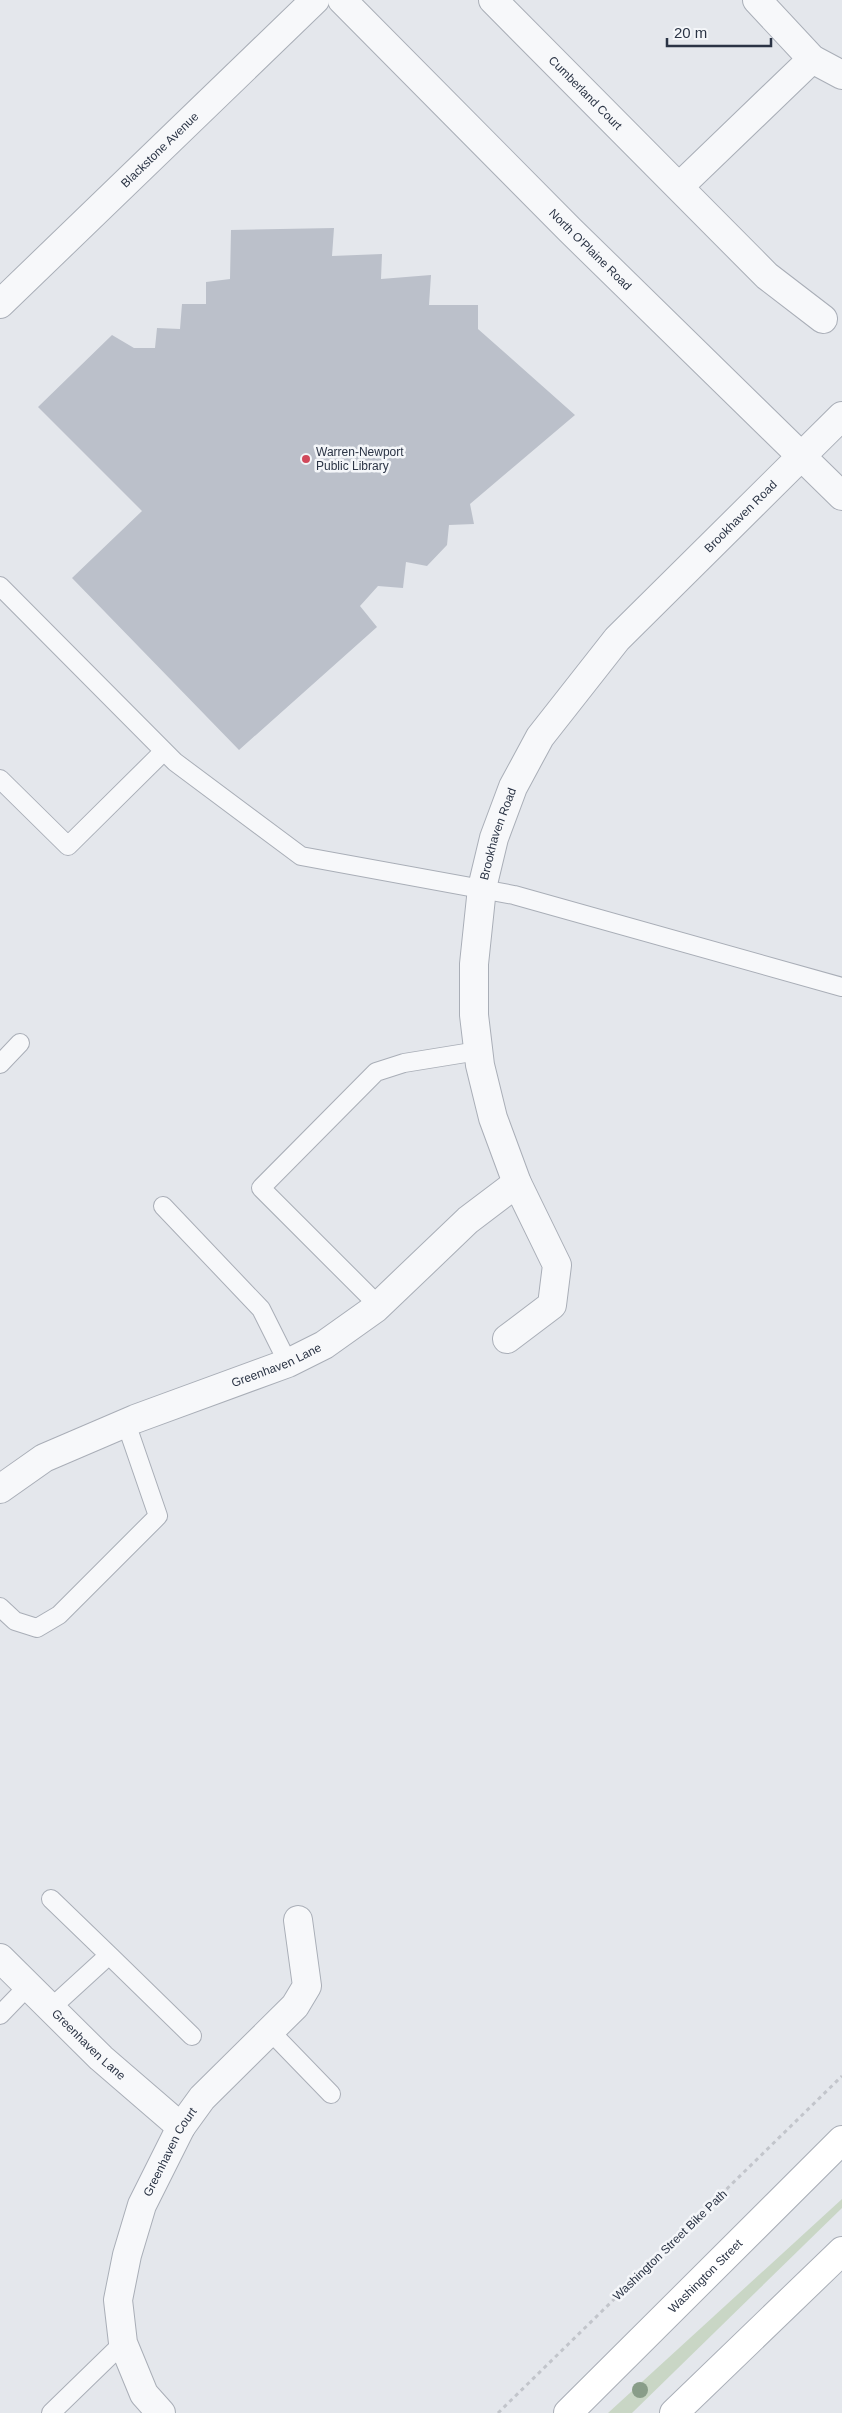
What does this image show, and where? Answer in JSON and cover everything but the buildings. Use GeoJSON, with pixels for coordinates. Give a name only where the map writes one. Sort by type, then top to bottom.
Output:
{"type":"FeatureCollection","features":[{"type":"Feature","properties":{"kind":"main road","name":"Washington Street"},"geometry":{"type":"LineString","coordinates":[[568,2413],[842,2140]]}},
{"type":"Feature","properties":{"kind":"main road"},"geometry":{"type":"LineString","coordinates":[[674,2413],[842,2251]]}},
{"type":"Feature","properties":{"kind":"street","name":"Blackstone Avenue"},"geometry":{"type":"LineString","coordinates":[[3,302],[316,0]]}},
{"type":"Feature","properties":{"kind":"street","name":"North O'Plaine Road"},"geometry":{"type":"LineString","coordinates":[[342,0],[570,230],[842,496]]}},
{"type":"Feature","properties":{"kind":"street","name":"Cumberland Court"},"geometry":{"type":"LineString","coordinates":[[493,0],[768,276],[823,319]]}},
{"type":"Feature","properties":{"kind":"street"},"geometry":{"type":"LineString","coordinates":[[757,0],[812,59],[842,75]]}},
{"type":"Feature","properties":{"kind":"street"},"geometry":{"type":"LineString","coordinates":[[680,186],[812,59]]}},
{"type":"Feature","properties":{"kind":"street","name":"Brookhaven Road"},"geometry":{"type":"LineString","coordinates":[[506,1339],[552,1305],[557,1265],[517,1183],[493,1118],[478,1051],[474,1015],[474,964],[482,888],[494,838],[513,788],[540,737],[616,639],[842,416]]}},
{"type":"Feature","properties":{"kind":"street","name":"Greenhaven Lane"},"geometry":{"type":"LineString","coordinates":[[0,1489],[44,1458],[126,1422],[288,1363],[324,1345],[379,1306],[468,1220],[517,1183]]}},
{"type":"Feature","properties":{"kind":"street","name":"Greenhaven Court"},"geometry":{"type":"LineString","coordinates":[[162,2413],[144,2394],[123,2343],[118,2300],[127,2255],[142,2205],[181,2127],[202,2098],[295,2006],[306,1986],[298,1920]]}},
{"type":"Feature","properties":{"kind":"street","name":"Greenhaven Lane"},"geometry":{"type":"LineString","coordinates":[[0,1958],[101,2058],[181,2127]]}},
{"type":"Feature","properties":{"kind":"lane"},"geometry":{"type":"LineString","coordinates":[[0,586],[174,762],[301,856],[482,888],[842,987]]}},
{"type":"Feature","properties":{"kind":"lane"},"geometry":{"type":"LineString","coordinates":[[0,779],[68,846],[164,751]]}},
{"type":"Feature","properties":{"kind":"lane"},"geometry":{"type":"LineString","coordinates":[[0,1064],[20,1043]]}},
{"type":"Feature","properties":{"kind":"lane"},"geometry":{"type":"LineString","coordinates":[[379,1306],[261,1188],[376,1072],[404,1063],[478,1051]]}},
{"type":"Feature","properties":{"kind":"lane"},"geometry":{"type":"LineString","coordinates":[[163,1206],[261,1309],[288,1363]]}},
{"type":"Feature","properties":{"kind":"lane"},"geometry":{"type":"LineString","coordinates":[[0,1607],[15,1621],[37,1628],[59,1615],[158,1516],[126,1422]]}},
{"type":"Feature","properties":{"kind":"lane"},"geometry":{"type":"LineString","coordinates":[[51,1898],[192,2036]]}},
{"type":"Feature","properties":{"kind":"lane"},"geometry":{"type":"LineString","coordinates":[[51,2008],[109,1955]]}},
{"type":"Feature","properties":{"kind":"lane"},"geometry":{"type":"LineString","coordinates":[[0,2015],[28,1986]]}},
{"type":"Feature","properties":{"kind":"lane"},"geometry":{"type":"LineString","coordinates":[[270,2031],[331,2094]]}},
{"type":"Feature","properties":{"kind":"lane"},"geometry":{"type":"LineString","coordinates":[[51,2413],[123,2343]]}},
{"type":"Feature","properties":{"kind":"path","name":"Washington Street Bike Path"},"geometry":{"type":"LineString","coordinates":[[498,2413],[842,2076]]}},
{"type":"Feature","properties":{"kind":"green space"},"geometry":{"type":"Polygon","coordinates":[[[842,2199],[842,2208],[632,2413],[608,2413],[842,2199]]]}},
{"type":"Feature","properties":{"kind":"place","name":"Warren-Newport Public Library"},"geometry":{"type":"Point","coordinates":[306,459]}}]}
